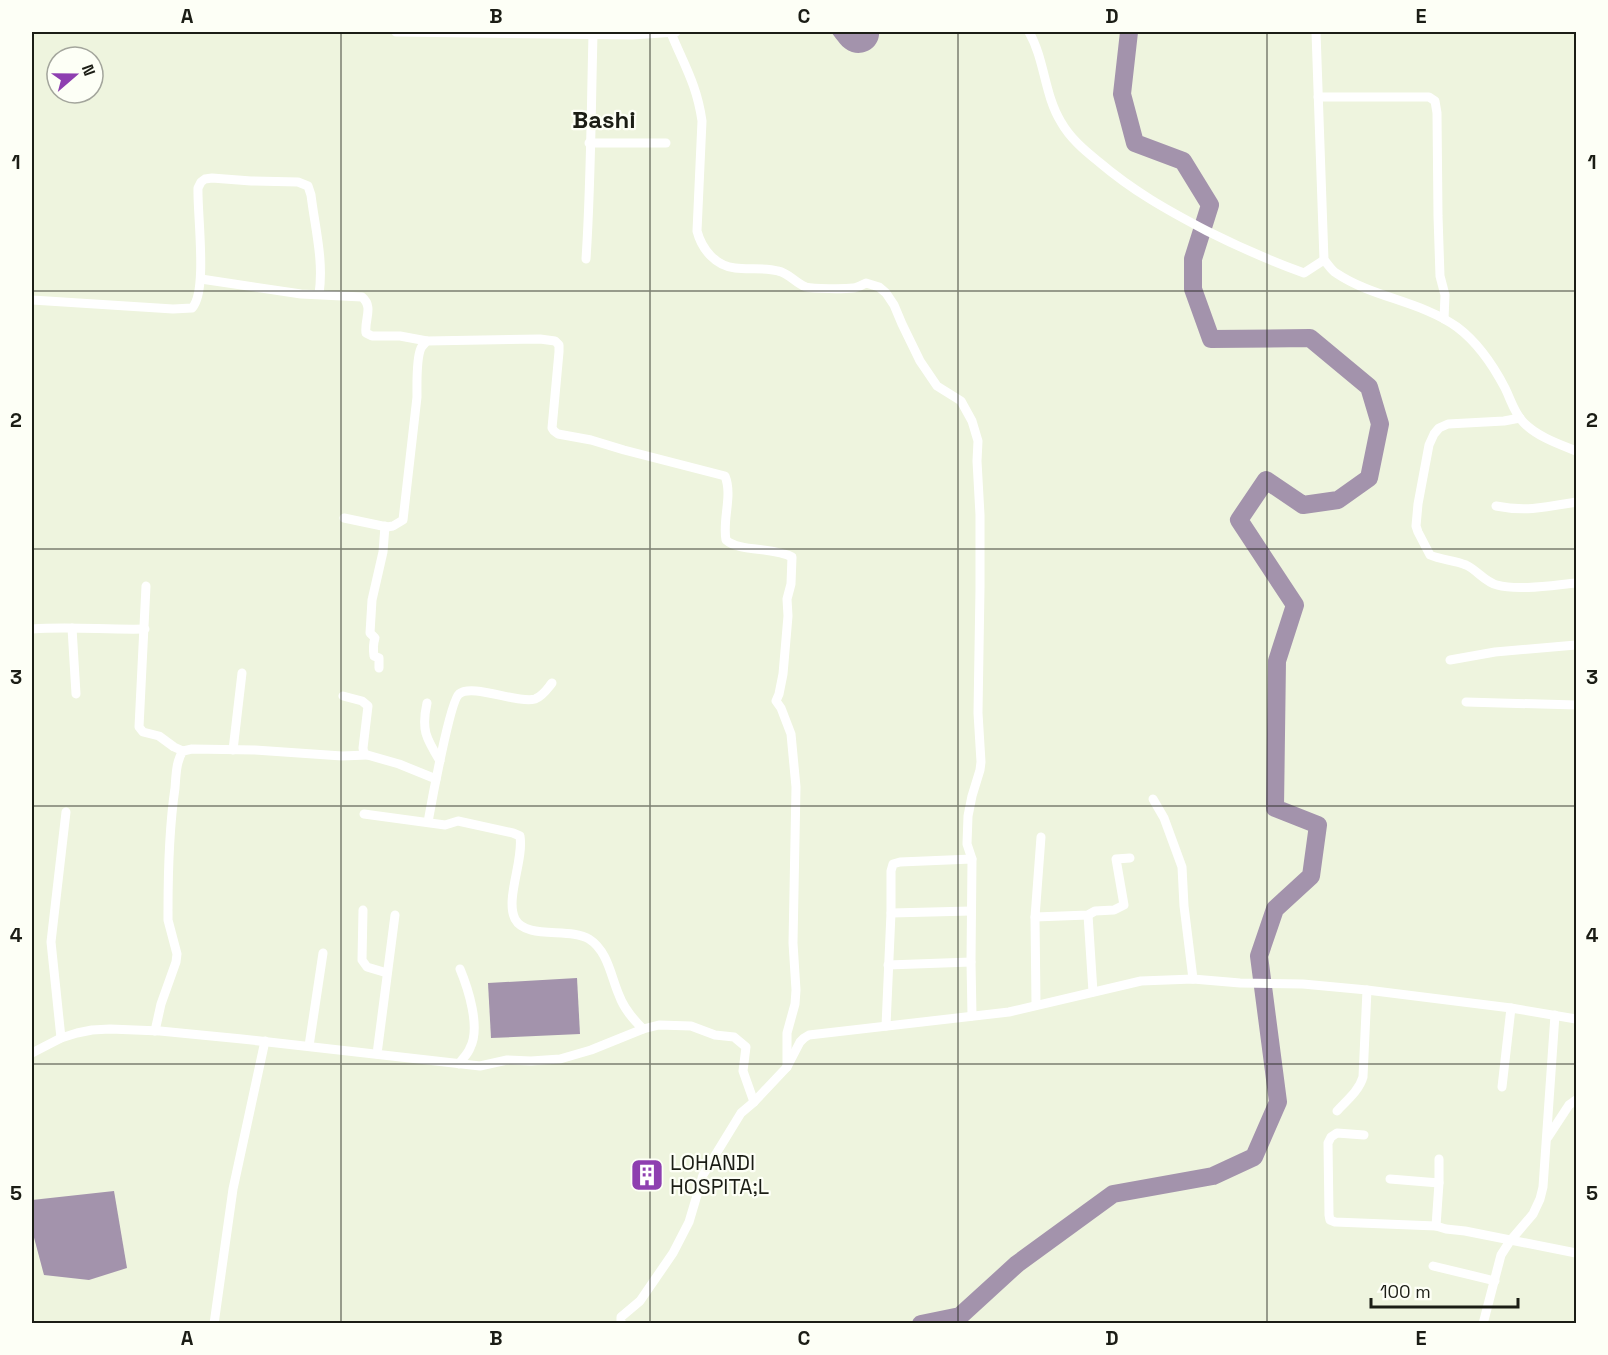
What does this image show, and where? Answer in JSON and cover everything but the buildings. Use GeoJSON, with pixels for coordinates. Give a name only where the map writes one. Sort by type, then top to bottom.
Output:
{"type":"FeatureCollection","features":[{"type":"Feature","properties":{"kind":"street"},"geometry":{"type":"LineString","coordinates":[[396,32],[593,35],[673,32],[700,105],[702,121],[697,231],[704,249],[729,267],[780,271],[813,289],[854,288],[866,283],[879,287],[894,305],[911,345],[937,386],[961,402],[972,421],[978,441],[980,515],[978,713],[981,762],[968,816],[967,844],[972,859],[972,1016]]}},
{"type":"Feature","properties":{"kind":"street"},"geometry":{"type":"LineString","coordinates":[[1029,32],[1039,55],[1054,109],[1065,129],[1081,147],[1118,178],[1175,214],[1273,262],[1304,273],[1324,260]]}},
{"type":"Feature","properties":{"kind":"street"},"geometry":{"type":"LineString","coordinates":[[1316,32],[1324,260],[1334,272],[1359,286],[1444,319],[1466,335],[1487,359],[1505,389],[1514,410],[1525,424],[1538,434],[1576,451]]}},
{"type":"Feature","properties":{"kind":"street"},"geometry":{"type":"LineString","coordinates":[[586,259],[593,35]]}},
{"type":"Feature","properties":{"kind":"street"},"geometry":{"type":"LineString","coordinates":[[1318,97],[1429,98],[1435,101],[1440,276],[1445,295],[1444,319]]}},
{"type":"Feature","properties":{"kind":"street"},"geometry":{"type":"LineString","coordinates":[[590,143],[666,143]]}},
{"type":"Feature","properties":{"kind":"street"},"geometry":{"type":"LineString","coordinates":[[32,300],[192,308],[195,305],[201,279],[198,188],[201,182],[212,178],[298,182],[308,186],[321,266],[322,278],[319,294]]}},
{"type":"Feature","properties":{"kind":"street"},"geometry":{"type":"LineString","coordinates":[[201,279],[301,294],[358,296],[366,300],[369,308],[365,327],[366,333],[369,334],[427,341],[516,339],[555,341],[560,351],[552,428],[554,431],[558,434],[591,440],[725,476],[728,485],[724,531],[726,540],[732,544],[785,553],[792,557],[783,674],[776,701],[791,734],[796,787],[793,923],[796,990],[795,1004],[787,1033],[787,1068]]}},
{"type":"Feature","properties":{"kind":"street"},"geometry":{"type":"LineString","coordinates":[[344,518],[385,526],[393,526],[403,520],[420,352],[421,347],[427,341]]}},
{"type":"Feature","properties":{"kind":"street"},"geometry":{"type":"LineString","coordinates":[[1520,418],[1448,424],[1439,428],[1429,445],[1418,504],[1416,526],[1418,532],[1430,555],[1472,568],[1487,581],[1496,585],[1516,587],[1576,583]]}},
{"type":"Feature","properties":{"kind":"street"},"geometry":{"type":"LineString","coordinates":[[1496,506],[1522,510],[1576,502]]}},
{"type":"Feature","properties":{"kind":"street"},"geometry":{"type":"LineString","coordinates":[[379,668],[379,658],[374,656],[373,651],[375,638],[370,633],[372,600],[383,552],[385,526]]}},
{"type":"Feature","properties":{"kind":"street"},"geometry":{"type":"LineString","coordinates":[[146,586],[139,727],[143,732],[159,736],[183,751],[192,749],[342,756],[367,755],[388,760],[436,778]]}},
{"type":"Feature","properties":{"kind":"street"},"geometry":{"type":"LineString","coordinates":[[72,628],[76,694]]}},
{"type":"Feature","properties":{"kind":"street"},"geometry":{"type":"LineString","coordinates":[[32,629],[145,628]]}},
{"type":"Feature","properties":{"kind":"street"},"geometry":{"type":"LineString","coordinates":[[1450,660],[1495,652],[1576,645]]}},
{"type":"Feature","properties":{"kind":"street"},"geometry":{"type":"LineString","coordinates":[[233,750],[242,673]]}},
{"type":"Feature","properties":{"kind":"street"},"geometry":{"type":"LineString","coordinates":[[428,822],[436,778],[456,697],[465,691],[536,699],[552,683]]}},
{"type":"Feature","properties":{"kind":"street"},"geometry":{"type":"LineString","coordinates":[[344,696],[362,701],[368,706],[363,748],[364,754],[367,755]]}},
{"type":"Feature","properties":{"kind":"street"},"geometry":{"type":"LineString","coordinates":[[1466,702],[1576,705]]}},
{"type":"Feature","properties":{"kind":"street"},"geometry":{"type":"LineString","coordinates":[[427,703],[424,718],[426,735],[440,761]]}},
{"type":"Feature","properties":{"kind":"street"},"geometry":{"type":"LineString","coordinates":[[155,1031],[177,954],[168,920],[169,844],[176,777],[183,751]]}},
{"type":"Feature","properties":{"kind":"street"},"geometry":{"type":"LineString","coordinates":[[1154,799],[1164,818],[1182,867],[1193,980]]}},
{"type":"Feature","properties":{"kind":"street"},"geometry":{"type":"LineString","coordinates":[[62,1038],[51,942],[66,812]]}},
{"type":"Feature","properties":{"kind":"street"},"geometry":{"type":"LineString","coordinates":[[364,814],[445,825],[458,821],[520,836],[522,846],[513,911],[516,920],[521,926],[529,929],[575,934],[588,939],[598,947],[614,978],[619,996],[628,1012],[643,1029]]}},
{"type":"Feature","properties":{"kind":"street"},"geometry":{"type":"LineString","coordinates":[[1036,1005],[1035,918],[1041,837]]}},
{"type":"Feature","properties":{"kind":"street"},"geometry":{"type":"LineString","coordinates":[[1035,918],[1088,915],[1095,911],[1114,910],[1124,905],[1116,860],[1130,858]]}},
{"type":"Feature","properties":{"kind":"street"},"geometry":{"type":"LineString","coordinates":[[886,1026],[893,864],[972,859]]}},
{"type":"Feature","properties":{"kind":"street"},"geometry":{"type":"LineString","coordinates":[[363,910],[362,960],[367,967],[387,973]]}},
{"type":"Feature","properties":{"kind":"street"},"geometry":{"type":"LineString","coordinates":[[891,913],[971,911]]}},
{"type":"Feature","properties":{"kind":"street"},"geometry":{"type":"LineString","coordinates":[[377,1054],[395,915]]}},
{"type":"Feature","properties":{"kind":"street"},"geometry":{"type":"LineString","coordinates":[[1088,915],[1093,992]]}},
{"type":"Feature","properties":{"kind":"street"},"geometry":{"type":"LineString","coordinates":[[309,1046],[323,953]]}},
{"type":"Feature","properties":{"kind":"street"},"geometry":{"type":"LineString","coordinates":[[888,964],[971,963]]}},
{"type":"Feature","properties":{"kind":"street"},"geometry":{"type":"LineString","coordinates":[[459,1064],[471,1048],[474,1027],[467,986],[460,969]]}},
{"type":"Feature","properties":{"kind":"street"},"geometry":{"type":"LineString","coordinates":[[621,1323],[621,1317],[639,1300],[673,1253],[689,1222],[703,1175],[741,1113],[787,1068],[800,1042],[809,1035],[1009,1012],[1141,981],[1193,980],[1303,984],[1510,1008],[1576,1019]]}},
{"type":"Feature","properties":{"kind":"street"},"geometry":{"type":"LineString","coordinates":[[1337,1111],[1361,1084],[1363,1077],[1367,990]]}},
{"type":"Feature","properties":{"kind":"street"},"geometry":{"type":"LineString","coordinates":[[1502,1087],[1510,1008]]}},
{"type":"Feature","properties":{"kind":"street"},"geometry":{"type":"LineString","coordinates":[[1483,1323],[1501,1255],[1533,1214],[1543,1187],[1555,1015]]}},
{"type":"Feature","properties":{"kind":"street"},"geometry":{"type":"LineString","coordinates":[[32,1053],[62,1038],[101,1029],[155,1031],[266,1041],[480,1066],[507,1060],[560,1059],[591,1050],[643,1029],[659,1025],[691,1026],[715,1035],[734,1037],[746,1047],[743,1071],[754,1102]]}},
{"type":"Feature","properties":{"kind":"street"},"geometry":{"type":"LineString","coordinates":[[214,1323],[233,1189],[266,1041]]}},
{"type":"Feature","properties":{"kind":"street"},"geometry":{"type":"LineString","coordinates":[[1547,1139],[1569,1105],[1576,1100]]}},
{"type":"Feature","properties":{"kind":"street"},"geometry":{"type":"LineString","coordinates":[[1364,1135],[1337,1133],[1330,1137],[1328,1143],[1330,1220],[1340,1223],[1436,1226],[1576,1253]]}},
{"type":"Feature","properties":{"kind":"street"},"geometry":{"type":"LineString","coordinates":[[1436,1226],[1439,1159]]}},
{"type":"Feature","properties":{"kind":"street"},"geometry":{"type":"LineString","coordinates":[[1390,1179],[1439,1182]]}},
{"type":"Feature","properties":{"kind":"street"},"geometry":{"type":"LineString","coordinates":[[1433,1266],[1495,1281]]}},
{"type":"Feature","properties":{"kind":"shaded area"},"geometry":{"type":"Polygon","coordinates":[[[831,32],[879,32],[879,37],[871,49],[857,53],[845,49],[831,32]]]}},
{"type":"Feature","properties":{"kind":"shaded area"},"geometry":{"type":"Polygon","coordinates":[[[577,978],[580,1034],[491,1038],[488,983],[577,978]]]}},
{"type":"Feature","properties":{"kind":"shaded area"},"geometry":{"type":"Polygon","coordinates":[[[114,1191],[127,1268],[89,1280],[44,1275],[32,1230],[32,1200],[114,1191]]]}},
{"type":"Feature","properties":{"kind":"waterway"},"geometry":{"type":"LineString","coordinates":[[921,1324],[960,1316],[1017,1264],[1113,1194],[1213,1176],[1254,1157],[1278,1102],[1259,956],[1275,909],[1311,876],[1318,825],[1275,808],[1277,661],[1295,605],[1239,520],[1266,480],[1303,505],[1338,500],[1369,478],[1380,424],[1369,387],[1310,338],[1211,339],[1193,289],[1193,259],[1210,205],[1183,161],[1135,143],[1122,94],[1129,32]]}},
{"type":"Feature","properties":{"kind":"place","name":"LOHANDI HOSPITA;L"},"geometry":{"type":"Point","coordinates":[647,1175]}},
{"type":"Feature","properties":{"kind":"district","name":"Bashi"},"geometry":{"type":"Point","coordinates":[604,120]}}]}
